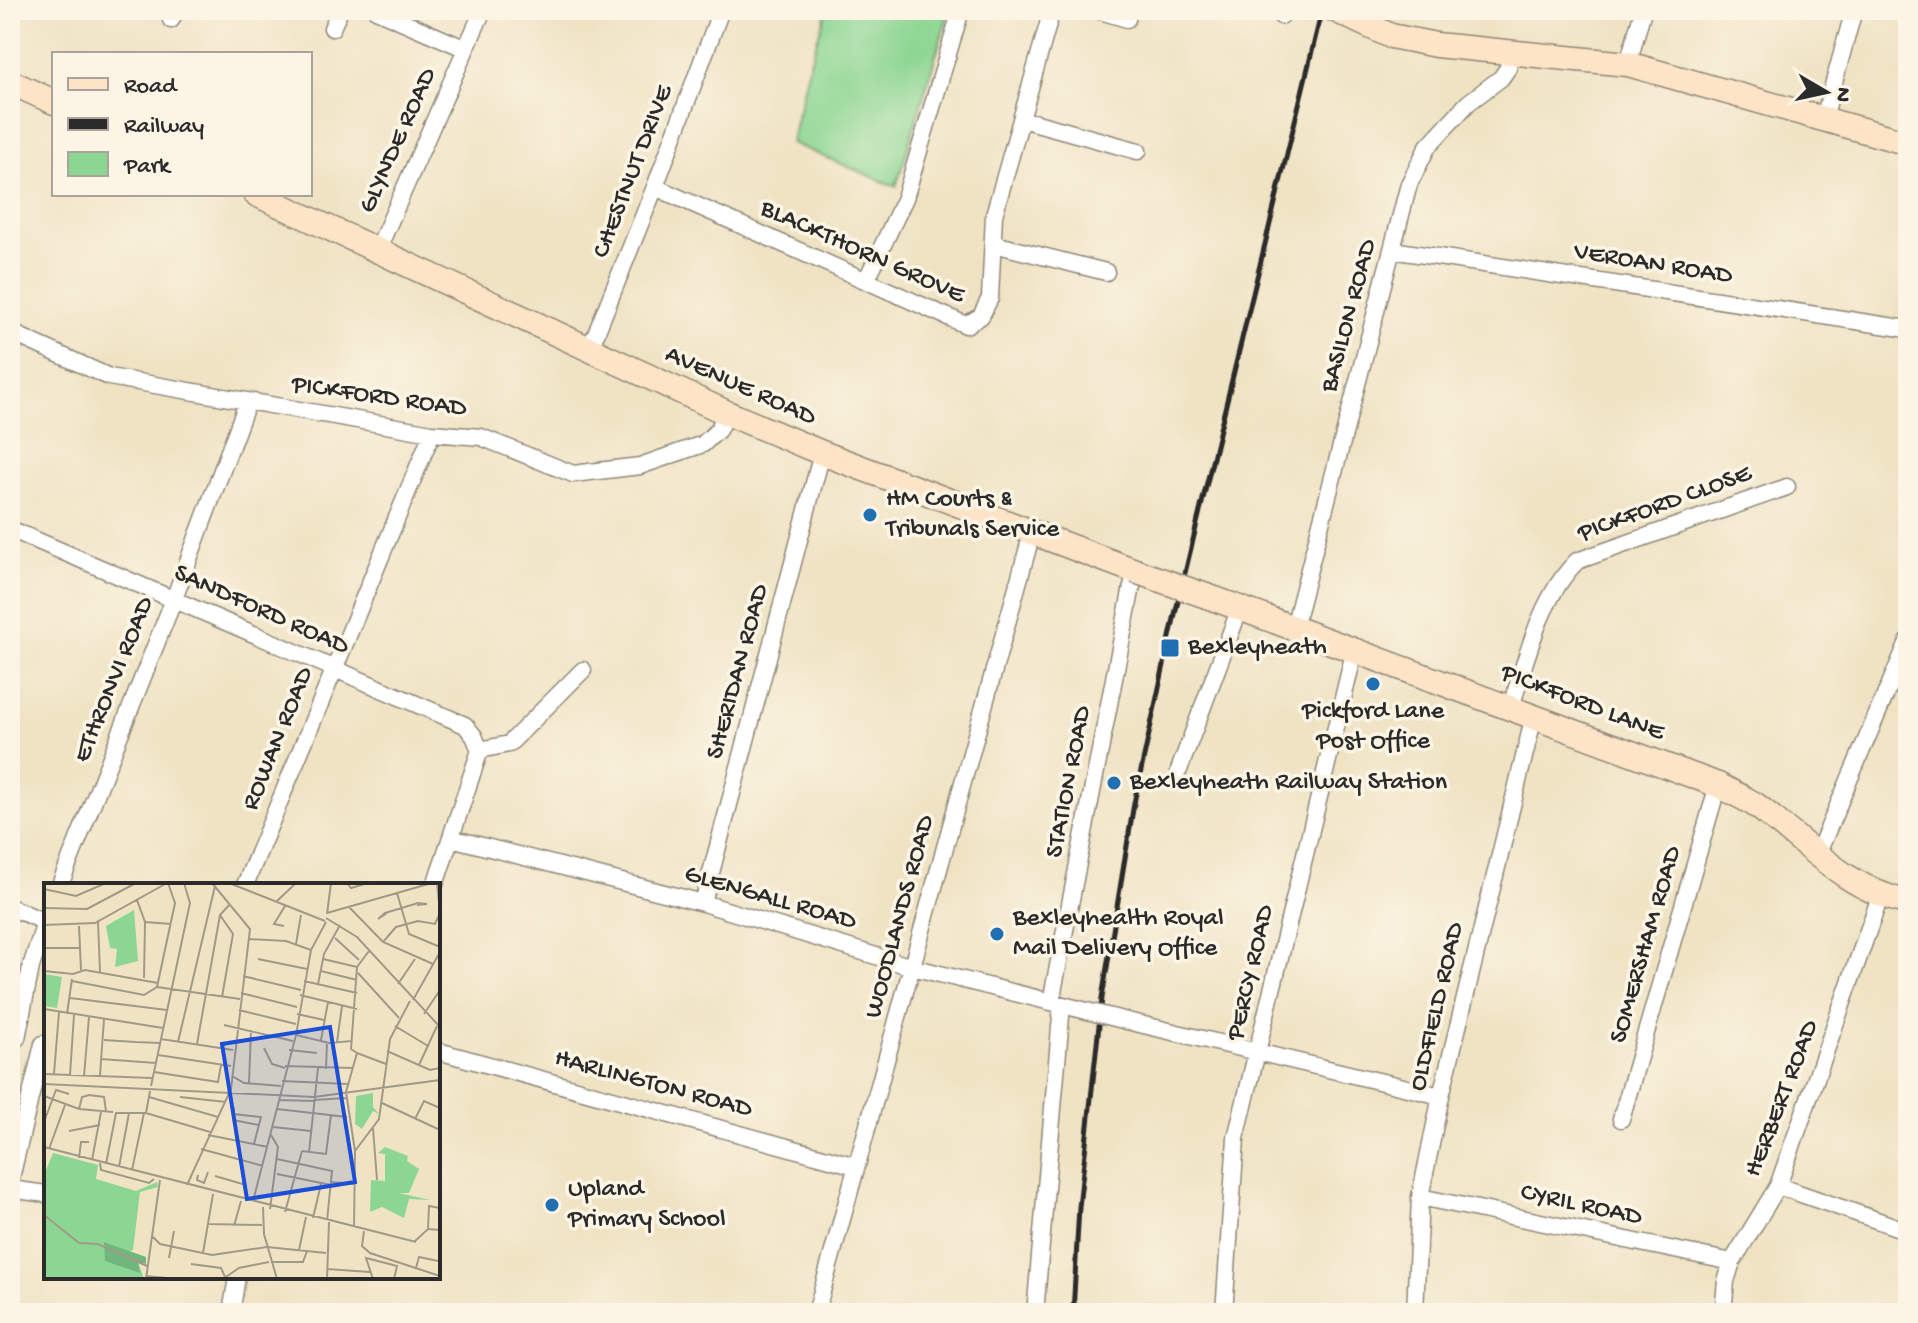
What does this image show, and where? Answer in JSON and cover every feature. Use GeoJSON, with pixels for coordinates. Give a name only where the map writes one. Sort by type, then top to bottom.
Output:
{"type":"FeatureCollection","features":[{"type":"Feature","properties":{"kind":"street"},"geometry":{"type":"LineString","coordinates":[[332,28],[340,10]]}},
{"type":"Feature","properties":{"kind":"street","name":"GLYNDE ROAD"},"geometry":{"type":"LineString","coordinates":[[376,10],[466,49]]}},
{"type":"Feature","properties":{"kind":"street","name":"GLYNDE ROAD"},"geometry":{"type":"LineString","coordinates":[[377,251],[483,10]]}},
{"type":"Feature","properties":{"kind":"street","name":"CHESTNUT DRIVE"},"geometry":{"type":"LineString","coordinates":[[589,351],[721,10]]}},
{"type":"Feature","properties":{"kind":"street"},"geometry":{"type":"LineString","coordinates":[[866,281],[905,198],[961,10]]}},
{"type":"Feature","properties":{"kind":"street","name":"BLACKTHORN GROVE"},"geometry":{"type":"LineString","coordinates":[[655,187],[966,325],[981,316],[990,298],[994,215],[1052,10]]}},
{"type":"Feature","properties":{"kind":"street"},"geometry":{"type":"LineString","coordinates":[[1097,10],[1127,19]]}},
{"type":"Feature","properties":{"kind":"street"},"geometry":{"type":"LineString","coordinates":[[1628,64],[1643,10]]}},
{"type":"Feature","properties":{"kind":"street"},"geometry":{"type":"LineString","coordinates":[[1824,118],[1854,10]]}},
{"type":"Feature","properties":{"kind":"street"},"geometry":{"type":"LineString","coordinates":[[1344,16],[1391,36],[1436,45],[1628,64],[1908,143]]}},
{"type":"Feature","properties":{"kind":"street","name":"BASILON ROAD"},"geometry":{"type":"LineString","coordinates":[[1294,627],[1409,184],[1428,146],[1468,103],[1501,78],[1508,68],[1510,51]]}},
{"type":"Feature","properties":{"kind":"street"},"geometry":{"type":"LineString","coordinates":[[10,82],[52,101]]}},
{"type":"Feature","properties":{"kind":"street"},"geometry":{"type":"LineString","coordinates":[[1022,119],[1138,151]]}},
{"type":"Feature","properties":{"kind":"street","name":"AVENUE ROAD"},"geometry":{"type":"LineString","coordinates":[[260,196],[727,413],[822,453],[1215,599]]}},
{"type":"Feature","properties":{"kind":"street"},"geometry":{"type":"LineString","coordinates":[[994,244],[1106,272]]}},
{"type":"Feature","properties":{"kind":"street","name":"VEROAN ROAD"},"geometry":{"type":"LineString","coordinates":[[1392,250],[1908,329]]}},
{"type":"Feature","properties":{"kind":"street","name":"PICKFORD ROAD"},"geometry":{"type":"LineString","coordinates":[[10,332],[109,377],[432,433],[481,437],[573,474],[640,466],[703,444],[718,430],[727,413]]}},
{"type":"Feature","properties":{"kind":"street","name":"ETHRONVI ROAD"},"geometry":{"type":"LineString","coordinates":[[61,883],[174,599],[247,403]]}},
{"type":"Feature","properties":{"kind":"street","name":"ROWAN ROAD"},"geometry":{"type":"LineString","coordinates":[[246,883],[432,433]]}},
{"type":"Feature","properties":{"kind":"street","name":"SHERIDAN ROAD"},"geometry":{"type":"LineString","coordinates":[[703,903],[822,453]]}},
{"type":"Feature","properties":{"kind":"street","name":"PICKFORD CLOSE"},"geometry":{"type":"LineString","coordinates":[[1522,712],[1557,581],[1577,561],[1787,487]]}},
{"type":"Feature","properties":{"kind":"street","name":"SANDFORD ROAD"},"geometry":{"type":"LineString","coordinates":[[10,529],[465,725],[480,750]]}},
{"type":"Feature","properties":{"kind":"street","name":"WOODLANDS ROAD"},"geometry":{"type":"LineString","coordinates":[[816,1313],[1032,533]]}},
{"type":"Feature","properties":{"kind":"street","name":"STATION ROAD"},"geometry":{"type":"LineString","coordinates":[[1035,1313],[1063,1005],[1135,571]]}},
{"type":"Feature","properties":{"kind":"street","name":"PICKFORD LANE"},"geometry":{"type":"LineString","coordinates":[[1215,599],[1718,785],[1754,804],[1817,855],[1880,897],[1908,902]]}},
{"type":"Feature","properties":{"kind":"street"},"geometry":{"type":"LineString","coordinates":[[1179,770],[1240,608]]}},
{"type":"Feature","properties":{"kind":"street"},"geometry":{"type":"LineString","coordinates":[[1817,855],[1908,642]]}},
{"type":"Feature","properties":{"kind":"street","name":"PERCY ROAD"},"geometry":{"type":"LineString","coordinates":[[1224,1313],[1236,1138],[1355,649]]}},
{"type":"Feature","properties":{"kind":"street"},"geometry":{"type":"LineString","coordinates":[[436,883],[480,750],[509,744],[583,670]]}},
{"type":"Feature","properties":{"kind":"street","name":"OLDFIELD ROAD"},"geometry":{"type":"LineString","coordinates":[[1415,1313],[1420,1197],[1522,712]]}},
{"type":"Feature","properties":{"kind":"street","name":"SOMERSHAM ROAD"},"geometry":{"type":"LineString","coordinates":[[1621,1119],[1718,785]]}},
{"type":"Feature","properties":{"kind":"street","name":"GLENGALL ROAD"},"geometry":{"type":"LineString","coordinates":[[451,838],[703,903],[912,967],[1441,1096]]}},
{"type":"Feature","properties":{"kind":"street","name":"HERBERT ROAD"},"geometry":{"type":"LineString","coordinates":[[1723,1313],[1726,1281],[1732,1262],[1778,1186],[1880,897]]}},
{"type":"Feature","properties":{"kind":"street"},"geometry":{"type":"LineString","coordinates":[[10,907],[44,920]]}},
{"type":"Feature","properties":{"kind":"street"},"geometry":{"type":"LineString","coordinates":[[10,1182],[44,1045],[14,1037],[44,923]]}},
{"type":"Feature","properties":{"kind":"street","name":"HARLINGTON ROAD"},"geometry":{"type":"LineString","coordinates":[[440,1052],[856,1166]]}},
{"type":"Feature","properties":{"kind":"street"},"geometry":{"type":"LineString","coordinates":[[1778,1186],[1908,1231]]}},
{"type":"Feature","properties":{"kind":"street"},"geometry":{"type":"LineString","coordinates":[[10,1189],[44,1194]]}},
{"type":"Feature","properties":{"kind":"street","name":"CYRIL ROAD"},"geometry":{"type":"LineString","coordinates":[[1420,1197],[1732,1262]]}},
{"type":"Feature","properties":{"kind":"street"},"geometry":{"type":"LineString","coordinates":[[231,1313],[237,1279]]}},
{"type":"Feature","properties":{"kind":"green space"},"geometry":{"type":"Polygon","coordinates":[[[827,10],[949,12],[896,187],[791,143],[810,62],[827,10]]]}},
{"type":"Feature","properties":{"kind":"railway"},"geometry":{"type":"LineString","coordinates":[[1073,1313],[1079,1207],[1102,998],[1134,803],[1175,614],[1322,10]]}},
{"type":"Feature","properties":{"kind":"place","name":"HM Courts & Tribunals Service"},"geometry":{"type":"Point","coordinates":[870,515]}},
{"type":"Feature","properties":{"kind":"place","name":"Bexleyheath"},"geometry":{"type":"Point","coordinates":[1170,648]}},
{"type":"Feature","properties":{"kind":"place","name":"Pickford Lane Post Office"},"geometry":{"type":"Point","coordinates":[1373,684]}},
{"type":"Feature","properties":{"kind":"place","name":"Bexleyheath Railway Station"},"geometry":{"type":"Point","coordinates":[1114,783]}},
{"type":"Feature","properties":{"kind":"place","name":"Bexleyhealth Royal Mail Delivery Office"},"geometry":{"type":"Point","coordinates":[997,934]}},
{"type":"Feature","properties":{"kind":"place","name":"Upland Primary School"},"geometry":{"type":"Point","coordinates":[552,1205]}}]}
